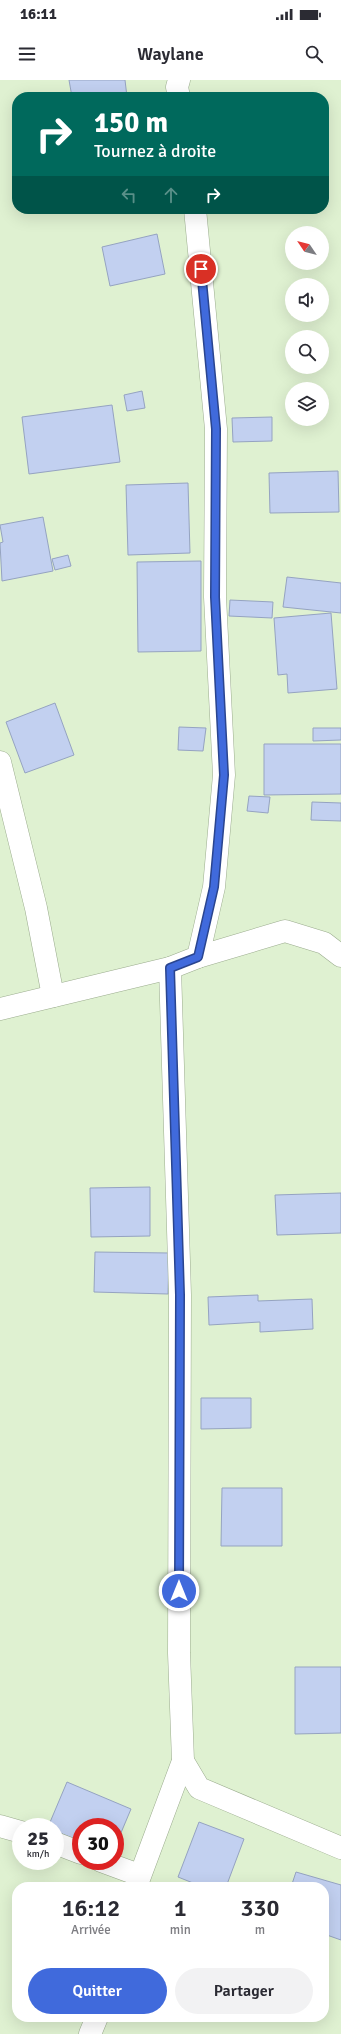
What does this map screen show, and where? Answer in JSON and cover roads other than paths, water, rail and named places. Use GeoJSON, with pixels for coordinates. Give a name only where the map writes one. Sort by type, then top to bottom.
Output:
{"type":"FeatureCollection","features":[{"type":"Feature","properties":{"kind":"street"},"geometry":{"type":"LineString","coordinates":[[178,92],[177,87],[179,80]]}},
{"type":"Feature","properties":{"kind":"street"},"geometry":{"type":"LineString","coordinates":[[195,214],[216,429],[215,597],[224,775],[214,887],[198,957]]}},
{"type":"Feature","properties":{"kind":"street"},"geometry":{"type":"LineString","coordinates":[[0,762],[36,908],[53,996]]}},
{"type":"Feature","properties":{"kind":"street"},"geometry":{"type":"LineString","coordinates":[[0,1009],[170,968],[198,957],[285,931],[324,943],[341,956]]}},
{"type":"Feature","properties":{"kind":"street"},"geometry":{"type":"LineString","coordinates":[[117,1870],[137,1881],[182,1761],[179,1653],[180,1295],[170,968]]}},
{"type":"Feature","properties":{"kind":"street"},"geometry":{"type":"LineString","coordinates":[[182,1761],[199,1788],[341,1848]]}},
{"type":"Feature","properties":{"kind":"street"},"geometry":{"type":"LineString","coordinates":[[0,1826],[12,1829]]}},
{"type":"Feature","properties":{"kind":"street"},"geometry":{"type":"LineString","coordinates":[[90,2034],[95,2022]]}}]}
